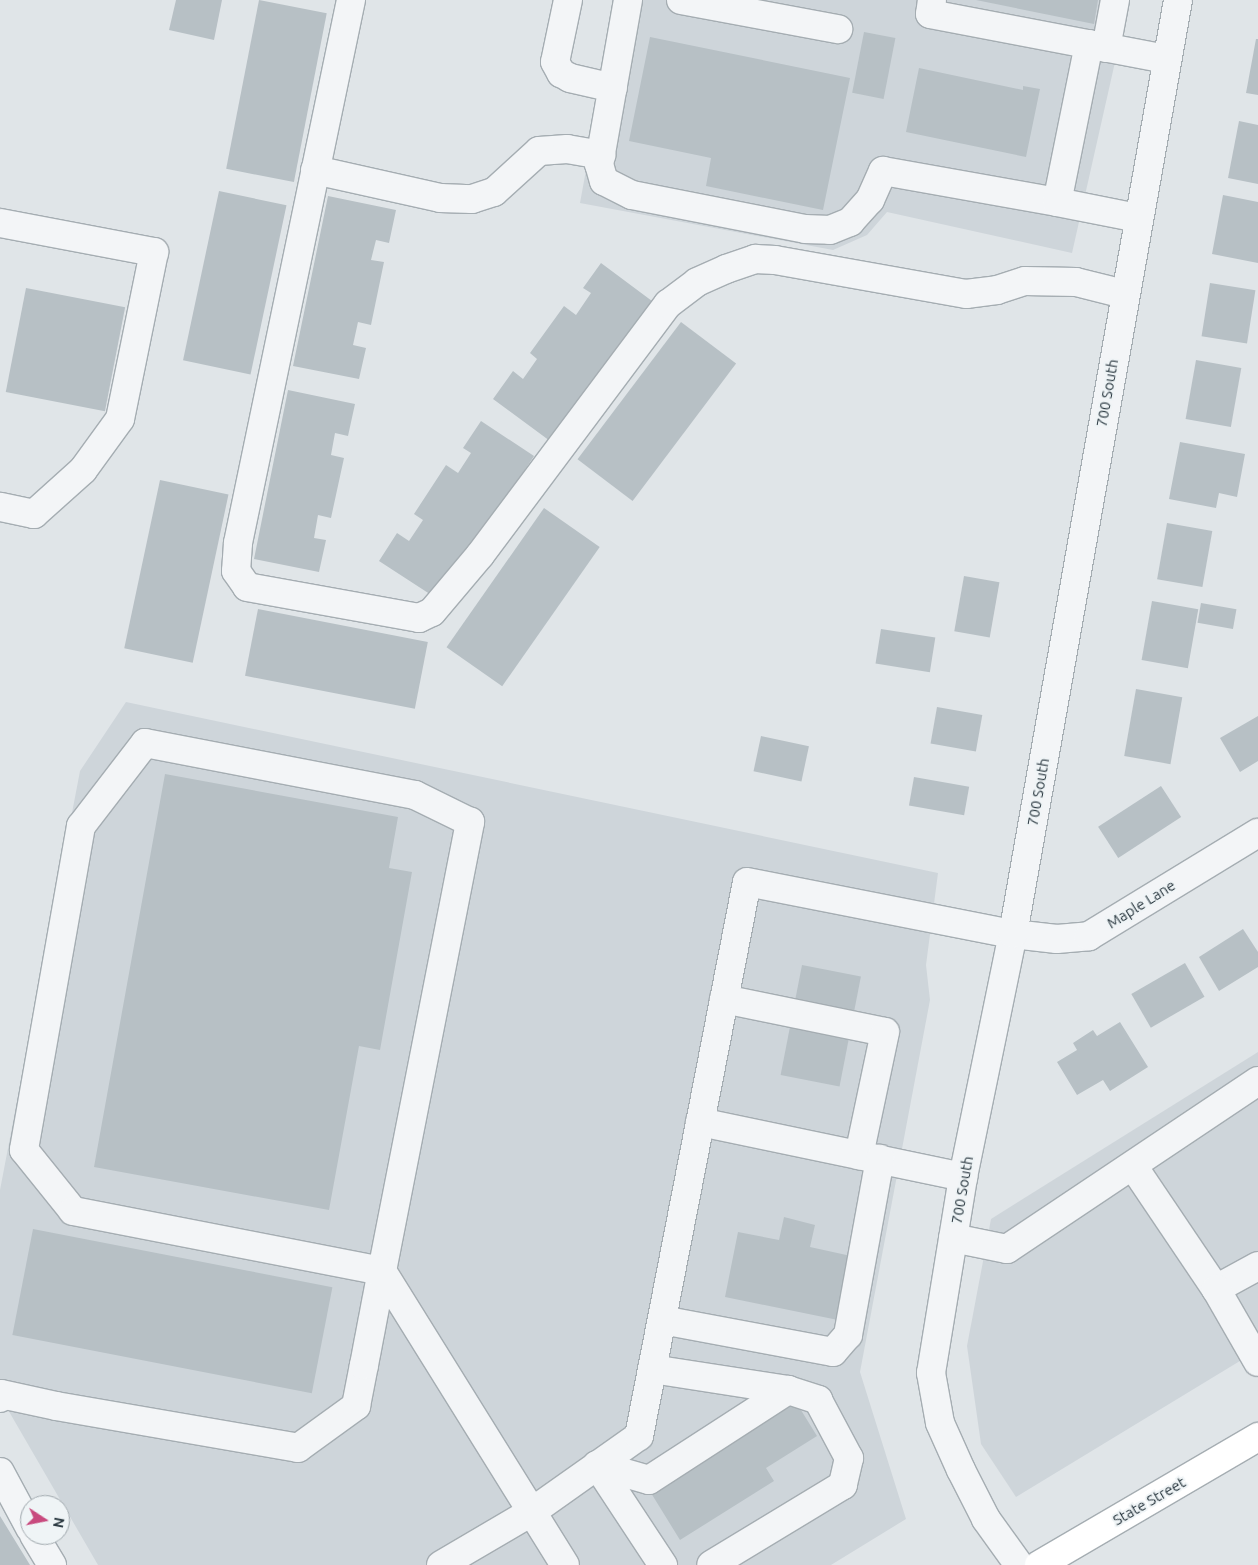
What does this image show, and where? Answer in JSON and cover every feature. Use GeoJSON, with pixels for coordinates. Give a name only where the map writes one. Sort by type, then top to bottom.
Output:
{"type":"FeatureCollection","features":[{"type":"Feature","properties":{"kind":"main road","name":"State Street"},"geometry":{"type":"LineString","coordinates":[[1040,1565],[1258,1437]]}},
{"type":"Feature","properties":{"kind":"street"},"geometry":{"type":"LineString","coordinates":[[351,0],[240,533],[236,571],[247,588],[419,618],[432,612],[457,584],[668,304],[697,282],[755,259],[775,260],[966,294],[997,290],[1025,281],[1076,282],[1124,294]]}},
{"type":"Feature","properties":{"kind":"street"},"geometry":{"type":"LineString","coordinates":[[568,0],[555,62],[561,73],[570,78],[613,88]]}},
{"type":"Feature","properties":{"kind":"street"},"geometry":{"type":"LineString","coordinates":[[628,0],[599,164],[604,181],[632,195],[805,229],[830,230],[850,222],[870,200],[883,171],[1138,218]]}},
{"type":"Feature","properties":{"kind":"street"},"geometry":{"type":"LineString","coordinates":[[681,0],[838,29]]}},
{"type":"Feature","properties":{"kind":"street"},"geometry":{"type":"LineString","coordinates":[[932,0],[930,14],[1165,59]]}},
{"type":"Feature","properties":{"kind":"street"},"geometry":{"type":"LineString","coordinates":[[1057,202],[1097,46],[1115,0]]}},
{"type":"Feature","properties":{"kind":"street","name":"700 South"},"geometry":{"type":"LineString","coordinates":[[1019,1565],[986,1519],[940,1423],[931,1373],[963,1176],[1013,934],[1165,59],[1178,0]]}},
{"type":"Feature","properties":{"kind":"street"},"geometry":{"type":"LineString","coordinates":[[315,170],[440,198],[472,199],[494,192],[539,150],[567,149],[601,156]]}},
{"type":"Feature","properties":{"kind":"street"},"geometry":{"type":"LineString","coordinates":[[0,223],[154,252],[120,419],[83,470],[34,514],[0,508]]}},
{"type":"Feature","properties":{"kind":"street"},"geometry":{"type":"LineString","coordinates":[[0,1398],[1,1394],[94,1413],[298,1448],[356,1406],[382,1271],[470,822],[414,796],[145,743],[81,826],[24,1150],[73,1211],[382,1271],[565,1565]]}},
{"type":"Feature","properties":{"kind":"street","name":"Maple Lane"},"geometry":{"type":"LineString","coordinates":[[724,999],[747,882],[1013,934],[1057,939],[1089,936],[1258,832]]}},
{"type":"Feature","properties":{"kind":"street"},"geometry":{"type":"LineString","coordinates":[[441,1565],[532,1511],[639,1436],[724,999],[884,1032],[848,1335],[833,1352],[662,1320]]}},
{"type":"Feature","properties":{"kind":"street"},"geometry":{"type":"LineString","coordinates":[[953,1238],[1007,1249],[1256,1083]]}},
{"type":"Feature","properties":{"kind":"street"},"geometry":{"type":"LineString","coordinates":[[700,1122],[963,1176]]}},
{"type":"Feature","properties":{"kind":"street"},"geometry":{"type":"LineString","coordinates":[[1133,1166],[1216,1289],[1258,1362]]}},
{"type":"Feature","properties":{"kind":"street"},"geometry":{"type":"LineString","coordinates":[[1216,1289],[1258,1266]]}},
{"type":"Feature","properties":{"kind":"street"},"geometry":{"type":"LineString","coordinates":[[652,1369],[788,1390],[818,1400],[848,1458],[843,1485],[711,1565]]}},
{"type":"Feature","properties":{"kind":"street"},"geometry":{"type":"LineString","coordinates":[[597,1465],[649,1480],[788,1390]]}},
{"type":"Feature","properties":{"kind":"street"},"geometry":{"type":"LineString","coordinates":[[597,1465],[663,1565]]}},
{"type":"Feature","properties":{"kind":"street"},"geometry":{"type":"LineString","coordinates":[[0,1472],[20,1509]]}},
{"type":"Feature","properties":{"kind":"street"},"geometry":{"type":"LineString","coordinates":[[40,1545],[52,1565]]}},
{"type":"Feature","properties":{"kind":"shaded area"},"geometry":{"type":"Polygon","coordinates":[[[617,0],[1129,0],[1072,253],[887,212],[867,235],[833,250],[580,203],[617,0]]]}},
{"type":"Feature","properties":{"kind":"shaded area"},"geometry":{"type":"Polygon","coordinates":[[[126,702],[938,873],[926,965],[930,1000],[860,1372],[906,1519],[831,1565],[98,1565],[70,1517],[70,1495],[57,1495],[0,1396],[0,1190],[80,771],[126,702]]]}},
{"type":"Feature","properties":{"kind":"shaded area"},"geometry":{"type":"Polygon","coordinates":[[[1258,1052],[1258,1350],[1016,1497],[981,1444],[967,1346],[991,1219],[1258,1052]]]}},
{"type":"Feature","properties":{"kind":"building"},"geometry":{"type":"Polygon","coordinates":[[[176,0],[222,0],[214,40],[169,30],[176,0]]]}},
{"type":"Feature","properties":{"kind":"building"},"geometry":{"type":"Polygon","coordinates":[[[259,0],[327,13],[294,182],[226,169],[259,0]]]}},
{"type":"Feature","properties":{"kind":"building"},"geometry":{"type":"Polygon","coordinates":[[[976,0],[1098,0],[1094,24],[976,0]]]}},
{"type":"Feature","properties":{"kind":"building"},"geometry":{"type":"Polygon","coordinates":[[[864,32],[895,38],[884,99],[852,93],[864,32]]]}},
{"type":"Feature","properties":{"kind":"building"},"geometry":{"type":"Polygon","coordinates":[[[650,37],[850,78],[823,210],[706,186],[711,158],[629,141],[650,37]]]}},
{"type":"Feature","properties":{"kind":"building"},"geometry":{"type":"Polygon","coordinates":[[[1256,39],[1258,39],[1258,95],[1246,93],[1256,39]]]}},
{"type":"Feature","properties":{"kind":"building"},"geometry":{"type":"Polygon","coordinates":[[[919,68],[1023,90],[1023,86],[1040,89],[1026,157],[906,132],[919,68]]]}},
{"type":"Feature","properties":{"kind":"building"},"geometry":{"type":"Polygon","coordinates":[[[1239,121],[1258,125],[1258,184],[1228,178],[1239,121]]]}},
{"type":"Feature","properties":{"kind":"building"},"geometry":{"type":"Polygon","coordinates":[[[219,191],[286,205],[251,375],[183,360],[219,191]]]}},
{"type":"Feature","properties":{"kind":"building"},"geometry":{"type":"Polygon","coordinates":[[[1223,195],[1258,202],[1258,263],[1212,254],[1223,195]]]}},
{"type":"Feature","properties":{"kind":"building"},"geometry":{"type":"Polygon","coordinates":[[[328,196],[396,210],[389,243],[376,240],[371,260],[384,262],[371,325],[358,322],[353,345],[366,348],[359,379],[293,366],[328,196]]]}},
{"type":"Feature","properties":{"kind":"building"},"geometry":{"type":"Polygon","coordinates":[[[601,263],[652,301],[550,441],[493,399],[513,371],[523,379],[537,359],[530,353],[564,306],[576,315],[591,293],[583,288],[601,263]]]}},
{"type":"Feature","properties":{"kind":"building"},"geometry":{"type":"Polygon","coordinates":[[[1210,283],[1255,290],[1247,344],[1202,336],[1210,283]]]}},
{"type":"Feature","properties":{"kind":"building"},"geometry":{"type":"Polygon","coordinates":[[[26,288],[125,307],[105,411],[6,392],[26,288]]]}},
{"type":"Feature","properties":{"kind":"building"},"geometry":{"type":"Polygon","coordinates":[[[681,322],[736,364],[633,501],[577,459],[681,322]]]}},
{"type":"Feature","properties":{"kind":"building"},"geometry":{"type":"Polygon","coordinates":[[[1196,360],[1241,368],[1231,427],[1186,419],[1196,360]]]}},
{"type":"Feature","properties":{"kind":"building"},"geometry":{"type":"Polygon","coordinates":[[[288,390],[355,404],[348,436],[335,433],[331,455],[344,458],[331,518],[318,515],[314,538],[326,540],[319,572],[254,559],[288,390]]]}},
{"type":"Feature","properties":{"kind":"building"},"geometry":{"type":"Polygon","coordinates":[[[481,421],[534,456],[439,600],[379,561],[397,533],[409,541],[423,520],[414,514],[446,465],[458,473],[471,453],[463,448],[481,421]]]}},
{"type":"Feature","properties":{"kind":"building"},"geometry":{"type":"Polygon","coordinates":[[[1180,442],[1245,454],[1237,497],[1219,493],[1216,508],[1169,499],[1180,442]]]}},
{"type":"Feature","properties":{"kind":"building"},"geometry":{"type":"Polygon","coordinates":[[[160,480],[228,495],[193,663],[124,648],[160,480]]]}},
{"type":"Feature","properties":{"kind":"building"},"geometry":{"type":"Polygon","coordinates":[[[544,508],[600,547],[502,686],[446,647],[544,508]]]}},
{"type":"Feature","properties":{"kind":"building"},"geometry":{"type":"Polygon","coordinates":[[[1167,523],[1212,531],[1202,587],[1157,579],[1167,523]]]}},
{"type":"Feature","properties":{"kind":"building"},"geometry":{"type":"Polygon","coordinates":[[[964,576],[999,582],[990,637],[954,631],[964,576]]]}},
{"type":"Feature","properties":{"kind":"building"},"geometry":{"type":"Polygon","coordinates":[[[1152,601],[1198,609],[1188,668],[1142,660],[1152,601]]]}},
{"type":"Feature","properties":{"kind":"building"},"geometry":{"type":"Polygon","coordinates":[[[1201,603],[1236,609],[1233,629],[1198,623],[1201,603]]]}},
{"type":"Feature","properties":{"kind":"building"},"geometry":{"type":"Polygon","coordinates":[[[258,609],[428,642],[415,709],[245,676],[258,609]]]}},
{"type":"Feature","properties":{"kind":"building"},"geometry":{"type":"Polygon","coordinates":[[[881,629],[935,638],[930,672],[876,664],[881,629]]]}},
{"type":"Feature","properties":{"kind":"building"},"geometry":{"type":"Polygon","coordinates":[[[1136,689],[1182,697],[1170,764],[1124,756],[1136,689]]]}},
{"type":"Feature","properties":{"kind":"building"},"geometry":{"type":"Polygon","coordinates":[[[937,707],[982,715],[976,751],[931,743],[937,707]]]}},
{"type":"Feature","properties":{"kind":"building"},"geometry":{"type":"Polygon","coordinates":[[[1258,716],[1258,761],[1240,772],[1220,738],[1258,716]]]}},
{"type":"Feature","properties":{"kind":"building"},"geometry":{"type":"Polygon","coordinates":[[[761,736],[809,746],[801,781],[754,771],[761,736]]]}},
{"type":"Feature","properties":{"kind":"building"},"geometry":{"type":"Polygon","coordinates":[[[165,774],[398,817],[389,868],[412,872],[380,1050],[359,1046],[329,1210],[94,1167],[165,774]]]}},
{"type":"Feature","properties":{"kind":"building"},"geometry":{"type":"Polygon","coordinates":[[[914,777],[969,787],[964,815],[909,806],[914,777]]]}},
{"type":"Feature","properties":{"kind":"building"},"geometry":{"type":"Polygon","coordinates":[[[1161,786],[1181,817],[1118,858],[1098,827],[1161,786]]]}},
{"type":"Feature","properties":{"kind":"building"},"geometry":{"type":"Polygon","coordinates":[[[1243,929],[1258,952],[1258,967],[1219,991],[1199,957],[1243,929]]]}},
{"type":"Feature","properties":{"kind":"building"},"geometry":{"type":"Polygon","coordinates":[[[1185,963],[1204,997],[1151,1028],[1131,994],[1185,963]]]}},
{"type":"Feature","properties":{"kind":"building"},"geometry":{"type":"Polygon","coordinates":[[[802,965],[861,976],[840,1086],[781,1075],[802,965]]]}},
{"type":"Feature","properties":{"kind":"building"},"geometry":{"type":"Polygon","coordinates":[[[1120,1022],[1148,1067],[1110,1091],[1103,1080],[1077,1095],[1057,1062],[1077,1050],[1073,1043],[1093,1030],[1097,1036],[1120,1022]]]}},
{"type":"Feature","properties":{"kind":"building"},"geometry":{"type":"Polygon","coordinates":[[[784,1217],[815,1225],[810,1247],[851,1256],[838,1320],[725,1297],[738,1232],[779,1240],[784,1217]]]}},
{"type":"Feature","properties":{"kind":"building"},"geometry":{"type":"Polygon","coordinates":[[[33,1229],[332,1287],[312,1393],[12,1335],[33,1229]]]}},
{"type":"Feature","properties":{"kind":"building"},"geometry":{"type":"Polygon","coordinates":[[[796,1402],[817,1436],[766,1468],[774,1481],[680,1540],[651,1493],[796,1402]]]}},
{"type":"Feature","properties":{"kind":"building"},"geometry":{"type":"Polygon","coordinates":[[[0,1516],[11,1534],[30,1565],[0,1565],[0,1516]]]}}]}
